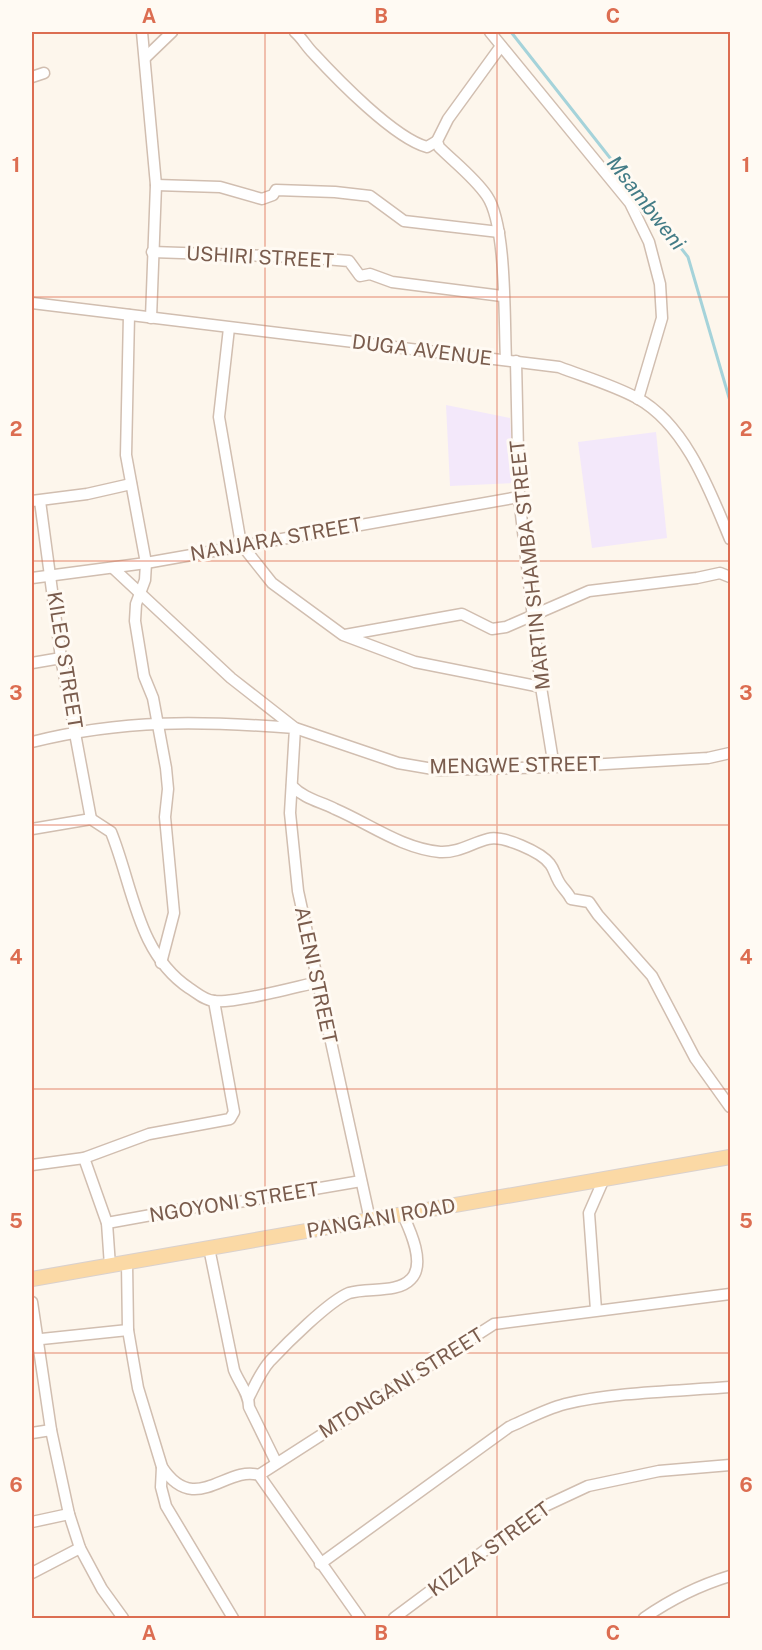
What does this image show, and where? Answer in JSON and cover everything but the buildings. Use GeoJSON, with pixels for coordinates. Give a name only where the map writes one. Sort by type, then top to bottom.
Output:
{"type":"FeatureCollection","features":[{"type":"Feature","properties":{"kind":"main road","name":"PANGANI ROAD"},"geometry":{"type":"LineString","coordinates":[[32,1279],[730,1157]]}},
{"type":"Feature","properties":{"kind":"street"},"geometry":{"type":"LineString","coordinates":[[142,32],[156,185],[151,318]]}},
{"type":"Feature","properties":{"kind":"street"},"geometry":{"type":"LineString","coordinates":[[146,57],[172,32]]}},
{"type":"Feature","properties":{"kind":"street"},"geometry":{"type":"LineString","coordinates":[[295,32],[363,102],[413,143],[427,147],[437,141],[448,119],[501,46]]}},
{"type":"Feature","properties":{"kind":"street"},"geometry":{"type":"LineString","coordinates":[[490,32],[630,203],[649,242],[660,284],[662,318],[638,399]]}},
{"type":"Feature","properties":{"kind":"street"},"geometry":{"type":"LineString","coordinates":[[32,77],[44,73]]}},
{"type":"Feature","properties":{"kind":"street","name":"MARTIN SHAMBA STREET"},"geometry":{"type":"LineString","coordinates":[[437,141],[439,147],[488,197],[500,232],[502,296],[511,361],[519,497],[541,687],[554,767]]}},
{"type":"Feature","properties":{"kind":"street"},"geometry":{"type":"LineString","coordinates":[[156,185],[220,187],[262,199],[273,195],[276,190],[370,196],[404,221],[500,232]]}},
{"type":"Feature","properties":{"kind":"street","name":"USHIRI STREET"},"geometry":{"type":"LineString","coordinates":[[152,252],[349,261],[360,276],[370,274],[392,282],[502,296]]}},
{"type":"Feature","properties":{"kind":"street","name":"DUGA AVENUE"},"geometry":{"type":"LineString","coordinates":[[32,303],[559,367],[638,399],[664,420],[682,443],[706,483],[730,539]]}},
{"type":"Feature","properties":{"kind":"street"},"geometry":{"type":"LineString","coordinates":[[129,315],[124,437],[146,563],[146,580],[140,594],[135,621],[138,647],[158,722],[168,789],[165,817],[174,913],[161,963]]}},
{"type":"Feature","properties":{"kind":"street"},"geometry":{"type":"LineString","coordinates":[[229,328],[219,417],[241,544],[272,583],[343,635],[415,662],[541,687]]}},
{"type":"Feature","properties":{"kind":"street"},"geometry":{"type":"LineString","coordinates":[[36,501],[87,494],[131,484]]}},
{"type":"Feature","properties":{"kind":"street","name":"NANJARA STREET"},"geometry":{"type":"LineString","coordinates":[[32,578],[146,563],[241,544],[519,497]]}},
{"type":"Feature","properties":{"kind":"street","name":"KILEO STREET"},"geometry":{"type":"LineString","coordinates":[[36,501],[51,575],[62,658],[91,819]]}},
{"type":"Feature","properties":{"kind":"street","name":"MENGWE STREET"},"geometry":{"type":"LineString","coordinates":[[113,568],[231,678],[295,728],[398,763],[439,770],[554,767],[708,758],[730,753]]}},
{"type":"Feature","properties":{"kind":"street"},"geometry":{"type":"LineString","coordinates":[[343,635],[462,614],[492,629],[506,627],[589,591],[697,578],[720,573],[730,577]]}},
{"type":"Feature","properties":{"kind":"street"},"geometry":{"type":"LineString","coordinates":[[32,663],[62,658]]}},
{"type":"Feature","properties":{"kind":"street"},"geometry":{"type":"LineString","coordinates":[[32,742],[76,730],[158,722],[295,728]]}},
{"type":"Feature","properties":{"kind":"street","name":"ALENI STREET"},"geometry":{"type":"LineString","coordinates":[[295,728],[292,850],[298,891],[370,1220]]}},
{"type":"Feature","properties":{"kind":"street"},"geometry":{"type":"LineString","coordinates":[[292,786],[303,797],[335,808],[386,836],[440,852],[456,851],[484,840],[501,838],[541,856],[549,863],[558,881],[572,898],[589,902],[652,976],[695,1058],[730,1107]]}},
{"type":"Feature","properties":{"kind":"street"},"geometry":{"type":"LineString","coordinates":[[32,829],[91,819],[111,832],[142,928],[161,963],[181,982],[204,998],[213,1001],[318,982]]}},
{"type":"Feature","properties":{"kind":"street"},"geometry":{"type":"LineString","coordinates":[[32,1165],[84,1158],[149,1134],[230,1119],[234,1112],[213,1001]]}},
{"type":"Feature","properties":{"kind":"street"},"geometry":{"type":"LineString","coordinates":[[84,1158],[107,1223],[110,1266]]}},
{"type":"Feature","properties":{"kind":"street","name":"NGOYONI STREET"},"geometry":{"type":"LineString","coordinates":[[107,1223],[361,1181]]}},
{"type":"Feature","properties":{"kind":"street"},"geometry":{"type":"LineString","coordinates":[[596,1310],[589,1213],[603,1181]]}},
{"type":"Feature","properties":{"kind":"street"},"geometry":{"type":"LineString","coordinates":[[276,1462],[249,1407],[249,1397],[268,1362],[331,1303],[349,1293],[397,1287],[412,1279],[416,1268],[416,1245],[403,1215]]}},
{"type":"Feature","properties":{"kind":"street"},"geometry":{"type":"LineString","coordinates":[[209,1248],[234,1370],[238,1382],[249,1397]]}},
{"type":"Feature","properties":{"kind":"street"},"geometry":{"type":"LineString","coordinates":[[127,1263],[128,1330],[138,1388],[162,1467],[161,1487],[166,1506],[233,1618]]}},
{"type":"Feature","properties":{"kind":"street","name":"MTONGANI STREET"},"geometry":{"type":"LineString","coordinates":[[260,1475],[276,1462],[494,1324],[730,1294]]}},
{"type":"Feature","properties":{"kind":"street"},"geometry":{"type":"LineString","coordinates":[[32,1302],[34,1340],[69,1514],[80,1548],[123,1618]]}},
{"type":"Feature","properties":{"kind":"street"},"geometry":{"type":"LineString","coordinates":[[34,1340],[128,1330]]}},
{"type":"Feature","properties":{"kind":"street"},"geometry":{"type":"LineString","coordinates":[[320,1564],[509,1427],[536,1414],[564,1404],[595,1399],[730,1387]]}},
{"type":"Feature","properties":{"kind":"street"},"geometry":{"type":"LineString","coordinates":[[32,1433],[51,1430]]}},
{"type":"Feature","properties":{"kind":"street","name":"KIZIZA STREET"},"geometry":{"type":"LineString","coordinates":[[394,1618],[543,1507],[588,1486],[659,1471],[730,1466]]}},
{"type":"Feature","properties":{"kind":"street"},"geometry":{"type":"LineString","coordinates":[[162,1467],[176,1484],[191,1488],[205,1488],[253,1473],[260,1475],[354,1617]]}},
{"type":"Feature","properties":{"kind":"street"},"geometry":{"type":"LineString","coordinates":[[32,1522],[69,1514]]}},
{"type":"Feature","properties":{"kind":"street"},"geometry":{"type":"LineString","coordinates":[[32,1573],[80,1548]]}},
{"type":"Feature","properties":{"kind":"street"},"geometry":{"type":"LineString","coordinates":[[644,1618],[663,1605],[711,1582],[730,1576]]}},
{"type":"Feature","properties":{"kind":"shaded area"},"geometry":{"type":"Polygon","coordinates":[[[446,405],[510,418],[514,483],[450,486],[446,405]]]}},
{"type":"Feature","properties":{"kind":"shaded area"},"geometry":{"type":"Polygon","coordinates":[[[656,432],[667,538],[592,548],[578,442],[656,432]]]}},
{"type":"Feature","properties":{"kind":"waterway","name":"Msambweni"},"geometry":{"type":"LineString","coordinates":[[511,32],[688,257],[730,401]]}}]}
